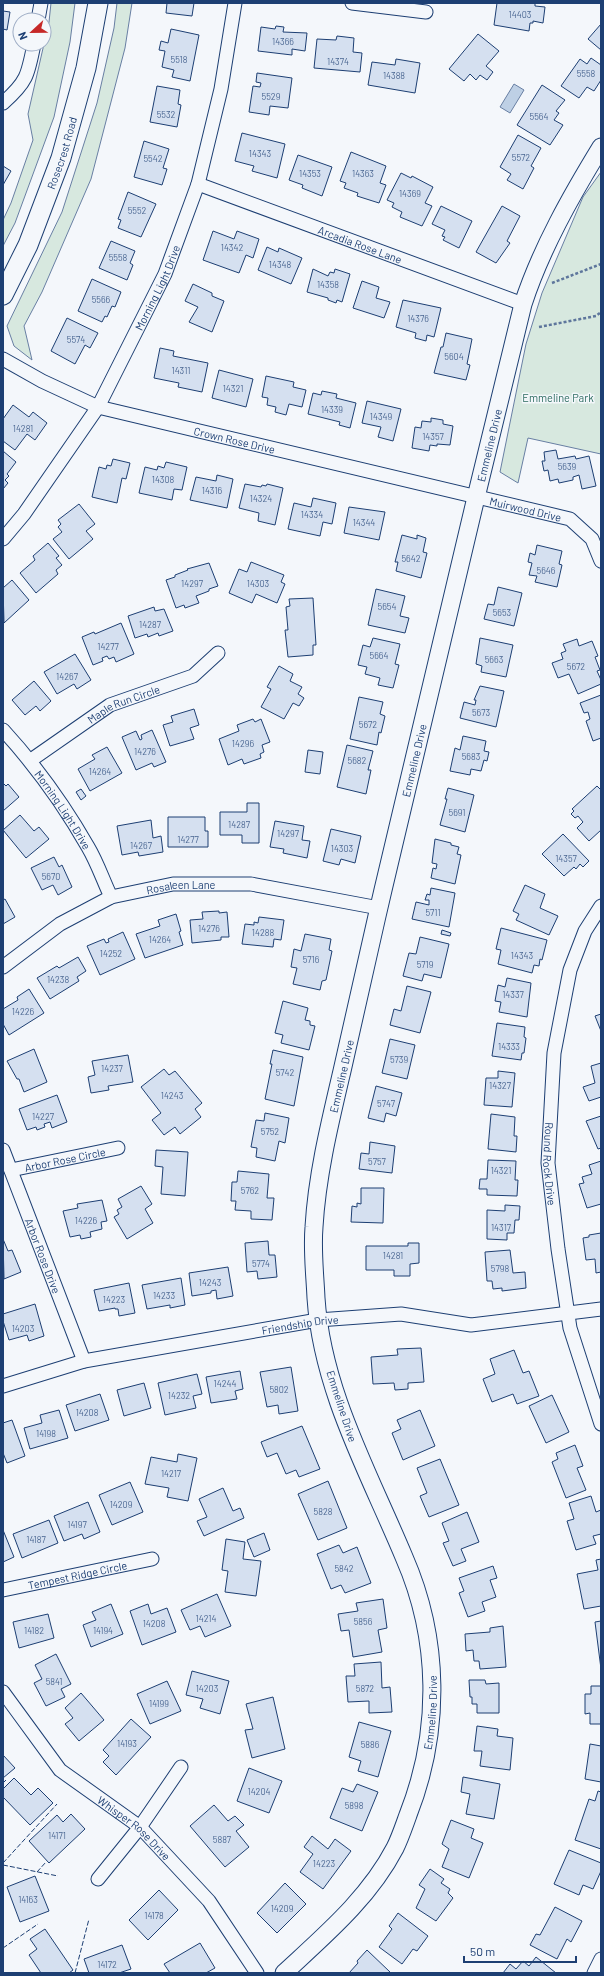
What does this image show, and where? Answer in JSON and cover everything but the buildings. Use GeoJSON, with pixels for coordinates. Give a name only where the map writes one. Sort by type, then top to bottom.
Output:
{"type":"FeatureCollection","features":[{"type":"Feature","properties":{"kind":"main road","name":"Rosecrest Road"},"geometry":{"type":"LineString","coordinates":[[3,295],[28,245],[62,158],[86,68],[98,3]]}},
{"type":"Feature","properties":{"kind":"street","name":"Morning Light Drive"},"geometry":{"type":"LineString","coordinates":[[3,539],[24,514],[98,407],[165,274],[198,184],[221,89],[235,3]]}},
{"type":"Feature","properties":{"kind":"street"},"geometry":{"type":"LineString","coordinates":[[352,3],[426,12]]}},
{"type":"Feature","properties":{"kind":"street"},"geometry":{"type":"LineString","coordinates":[[3,103],[21,86],[26,79],[29,72],[33,52]]}},
{"type":"Feature","properties":{"kind":"street","name":"Emmeline Drive"},"geometry":{"type":"LineString","coordinates":[[284,1973],[341,1920],[368,1889],[395,1848],[413,1802],[427,1757],[433,1713],[432,1669],[427,1628],[417,1589],[351,1437],[334,1387],[318,1320],[313,1229],[324,1154],[379,908],[475,498],[523,304],[532,278],[574,191],[601,147]]}},
{"type":"Feature","properties":{"kind":"street","name":"Arcadia Rose Lane"},"geometry":{"type":"LineString","coordinates":[[198,184],[523,304]]}},
{"type":"Feature","properties":{"kind":"street","name":"Crown Rose Drive"},"geometry":{"type":"LineString","coordinates":[[3,359],[42,381],[98,407],[475,498]]}},
{"type":"Feature","properties":{"kind":"street","name":"Muirwood Drive"},"geometry":{"type":"LineString","coordinates":[[475,498],[570,519],[592,539],[601,561]]}},
{"type":"Feature","properties":{"kind":"street","name":"Maple Run Circle"},"geometry":{"type":"LineString","coordinates":[[31,760],[110,705],[193,676],[218,654]]}},
{"type":"Feature","properties":{"kind":"street","name":"Morning Light Drive"},"geometry":{"type":"LineString","coordinates":[[3,730],[31,760],[68,813],[89,848],[111,897]]}},
{"type":"Feature","properties":{"kind":"street","name":"Rosaleen Lane"},"geometry":{"type":"LineString","coordinates":[[3,967],[60,924],[111,897],[173,884],[251,884],[379,908]]}},
{"type":"Feature","properties":{"kind":"street","name":"Round Rock Drive"},"geometry":{"type":"LineString","coordinates":[[601,906],[585,931],[570,970],[554,1053],[548,1163],[570,1328],[601,1424]]}},
{"type":"Feature","properties":{"kind":"street","name":"Arbor Rose Circle"},"geometry":{"type":"LineString","coordinates":[[11,1170],[118,1148]]}},
{"type":"Feature","properties":{"kind":"street","name":"Arbor Rose Drive"},"geometry":{"type":"LineString","coordinates":[[3,1150],[84,1361]]}},
{"type":"Feature","properties":{"kind":"street","name":"Friendship Drive"},"geometry":{"type":"LineString","coordinates":[[3,1386],[84,1361],[318,1320],[401,1314],[471,1325],[601,1308]]}},
{"type":"Feature","properties":{"kind":"street","name":"Tempest Ridge Circle"},"geometry":{"type":"LineString","coordinates":[[3,1590],[152,1559]]}},
{"type":"Feature","properties":{"kind":"street","name":"Whisper Rose Drive"},"geometry":{"type":"LineString","coordinates":[[3,1692],[60,1770],[140,1827],[209,1901],[257,1973]]}},
{"type":"Feature","properties":{"kind":"street"},"geometry":{"type":"LineString","coordinates":[[98,1879],[140,1827],[181,1767]]}},
{"type":"Feature","properties":{"kind":"street"},"geometry":{"type":"LineString","coordinates":[[594,1973],[601,1959]]}},
{"type":"Feature","properties":{"kind":"path"},"geometry":{"type":"LineString","coordinates":[[552,283],[601,264]]}},
{"type":"Feature","properties":{"kind":"path"},"geometry":{"type":"LineString","coordinates":[[539,327],[596,316],[601,312]]}},
{"type":"Feature","properties":{"kind":"green space"},"geometry":{"type":"Polygon","coordinates":[[[51,3],[75,3],[70,42],[54,117],[15,223],[3,246],[3,220],[11,203],[33,140],[28,114],[42,52],[52,52],[52,12],[50,12],[51,3]]]}},
{"type":"Feature","properties":{"kind":"green space"},"geometry":{"type":"Polygon","coordinates":[[[117,3],[132,3],[125,48],[91,179],[42,292],[24,326],[32,360],[14,346],[7,326],[62,212],[97,103],[114,28],[117,3]]]}},
{"type":"Feature","properties":{"kind":"green space","name":"Emmeline Park"},"geometry":{"type":"Polygon","coordinates":[[[601,172],[601,454],[528,438],[518,483],[500,472],[526,344],[542,293],[583,197],[601,172]]]}},
{"type":"Feature","properties":{"kind":"water"},"geometry":{"type":"Polygon","coordinates":[[[514,84],[524,90],[510,113],[500,107],[514,84]]]}},
{"type":"Feature","properties":{"kind":"fence"},"geometry":{"type":"LineString","coordinates":[[3,1783],[6,1780]]}},
{"type":"Feature","properties":{"kind":"fence"},"geometry":{"type":"LineString","coordinates":[[3,1863],[57,1804]]}},
{"type":"Feature","properties":{"kind":"fence"},"geometry":{"type":"LineString","coordinates":[[37,1872],[46,1862]]}},
{"type":"Feature","properties":{"kind":"fence"},"geometry":{"type":"LineString","coordinates":[[3,1865],[58,1876]]}},
{"type":"Feature","properties":{"kind":"fence"},"geometry":{"type":"LineString","coordinates":[[75,1973],[89,1919]]}},
{"type":"Feature","properties":{"kind":"fence"},"geometry":{"type":"LineString","coordinates":[[3,1948],[38,1924]]}}]}
